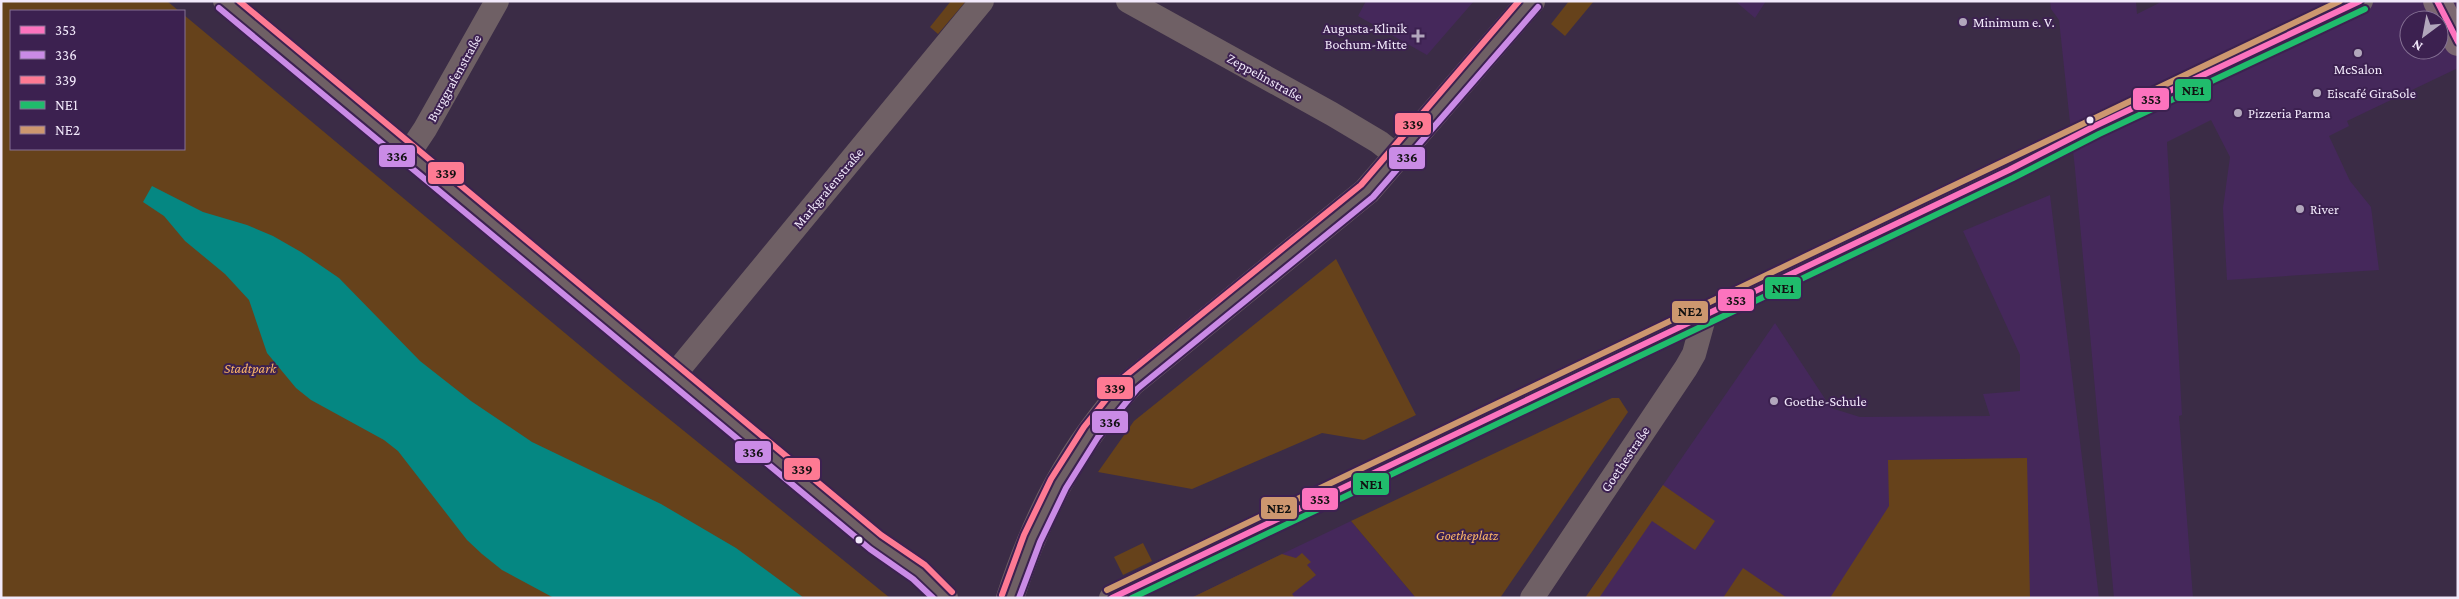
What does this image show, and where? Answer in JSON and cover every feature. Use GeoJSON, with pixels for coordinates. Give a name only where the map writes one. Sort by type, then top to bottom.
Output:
{"type":"FeatureCollection","features":[{"type":"Feature","properties":{"kind":"main road"},"geometry":{"type":"LineString","coordinates":[[2437,1],[2458,42]]}},
{"type":"Feature","properties":{"kind":"street"},"geometry":{"type":"LineString","coordinates":[[225,1],[876,542],[920,572],[946,598]]}},
{"type":"Feature","properties":{"kind":"street","name":"Burggrafenstraße"},"geometry":{"type":"LineString","coordinates":[[409,153],[426,129],[497,1]]}},
{"type":"Feature","properties":{"kind":"street","name":"Markgrafenstraße"},"geometry":{"type":"LineString","coordinates":[[674,375],[982,1]]}},
{"type":"Feature","properties":{"kind":"street","name":"Zeppelinstraße"},"geometry":{"type":"LineString","coordinates":[[1128,1],[1332,114],[1379,142],[1398,157]]}},
{"type":"Feature","properties":{"kind":"street"},"geometry":{"type":"LineString","coordinates":[[1010,598],[1039,519],[1082,442],[1103,413],[1131,383],[1367,191],[1531,1]]}},
{"type":"Feature","properties":{"kind":"street"},"geometry":{"type":"LineString","coordinates":[[1111,598],[2009,170],[2095,126],[2361,1]]}},
{"type":"Feature","properties":{"kind":"street","name":"Goethestraße"},"geometry":{"type":"LineString","coordinates":[[1532,598],[1686,368],[1694,354],[1705,314]]}},
{"type":"Feature","properties":{"kind":"shaded area","name":"Augusta-Klinik Bochum-Mitte"},"geometry":{"type":"Polygon","coordinates":[[[1366,1],[1474,1],[1427,55],[1358,16],[1366,1]]]}},
{"type":"Feature","properties":{"kind":"shaded area"},"geometry":{"type":"Polygon","coordinates":[[[1735,1],[1766,1],[1755,18],[1735,1]]]}},
{"type":"Feature","properties":{"kind":"shaded area"},"geometry":{"type":"Polygon","coordinates":[[[2050,1],[2136,1],[2137,14],[2163,1],[2458,1],[2458,68],[2347,121],[2349,126],[2329,136],[2350,181],[2371,207],[2379,270],[2227,280],[2223,208],[2230,157],[2211,120],[2167,142],[2182,415],[2179,416],[2193,598],[2114,598],[2075,169],[2059,20],[2051,9],[2050,1]]]}},
{"type":"Feature","properties":{"kind":"shaded area"},"geometry":{"type":"Polygon","coordinates":[[[152,186],[203,212],[247,225],[273,236],[301,252],[339,278],[420,361],[471,401],[532,442],[661,504],[736,548],[804,598],[554,598],[502,570],[467,540],[398,451],[384,440],[311,400],[296,388],[267,353],[249,300],[225,274],[185,241],[164,216],[143,202],[152,186]]]}},
{"type":"Feature","properties":{"kind":"shaded area","name":"Goethe-Schule"},"geometry":{"type":"Polygon","coordinates":[[[2050,195],[2099,598],[1585,598],[1775,323],[1831,408],[1860,417],[1990,416],[1983,394],[2020,391],[2020,355],[1963,231],[2050,195]]]}},
{"type":"Feature","properties":{"kind":"shaded area"},"geometry":{"type":"Polygon","coordinates":[[[1351,521],[1416,598],[1191,598],[1282,554],[1351,521]]]}},
{"type":"Feature","properties":{"kind":"green space","name":"Stadtpark"},"geometry":{"type":"Polygon","coordinates":[[[1,1],[167,1],[178,10],[10,10],[10,150],[185,150],[185,16],[626,384],[890,598],[1,598],[1,1]]]}},
{"type":"Feature","properties":{"kind":"green space"},"geometry":{"type":"Polygon","coordinates":[[[951,1],[966,1],[938,34],[930,27],[951,1]]]}},
{"type":"Feature","properties":{"kind":"green space"},"geometry":{"type":"Polygon","coordinates":[[[1569,1],[1594,1],[1565,36],[1551,24],[1569,1]]]}},
{"type":"Feature","properties":{"kind":"green space"},"geometry":{"type":"Polygon","coordinates":[[[1336,259],[1416,415],[1364,440],[1322,433],[1192,489],[1098,472],[1134,421],[1336,259]]]}},
{"type":"Feature","properties":{"kind":"green space","name":"Goetheplatz"},"geometry":{"type":"Polygon","coordinates":[[[1612,398],[1619,398],[1628,412],[1500,598],[1416,598],[1351,521],[1612,398]]]}},
{"type":"Feature","properties":{"kind":"green space"},"geometry":{"type":"Polygon","coordinates":[[[2027,458],[2030,598],[1830,598],[1889,506],[1888,460],[2027,458]]]}},
{"type":"Feature","properties":{"kind":"green space"},"geometry":{"type":"Polygon","coordinates":[[[1663,485],[1715,521],[1695,550],[1652,521],[1599,598],[1585,598],[1663,485]]]}},
{"type":"Feature","properties":{"kind":"green space"},"geometry":{"type":"Polygon","coordinates":[[[1143,543],[1152,561],[1123,575],[1114,557],[1143,543]]]}},
{"type":"Feature","properties":{"kind":"green space"},"geometry":{"type":"Polygon","coordinates":[[[1302,553],[1311,562],[1307,565],[1316,575],[1292,594],[1295,598],[1191,598],[1282,554],[1296,558],[1302,553]]]}},
{"type":"Feature","properties":{"kind":"green space"},"geometry":{"type":"Polygon","coordinates":[[[1743,568],[1787,598],[1723,598],[1743,568]]]}},
{"type":"Feature","properties":{"kind":"transit line","name":"339"},"geometry":{"type":"LineString","coordinates":[[239,1],[881,535],[925,565],[952,592]]}},
{"type":"Feature","properties":{"kind":"transit line","name":"339"},"geometry":{"type":"LineString","coordinates":[[1002,595],[1024,535],[1051,479],[1084,427],[1124,377],[1361,185],[1519,1]]}},
{"type":"Feature","properties":{"kind":"transit line","name":"NE2"},"geometry":{"type":"LineString","coordinates":[[1107,590],[2340,1]]}},
{"type":"Feature","properties":{"kind":"transit line","name":"353"},"geometry":{"type":"LineString","coordinates":[[1112,598],[2009,170],[2095,126],[2360,1]]}},
{"type":"Feature","properties":{"kind":"transit line","name":"353"},"geometry":{"type":"LineString","coordinates":[[2437,1],[2458,42]]}},
{"type":"Feature","properties":{"kind":"transit line","name":"336"},"geometry":{"type":"LineString","coordinates":[[1019,598],[1040,542],[1066,488],[1098,437],[1137,389],[1373,197],[1538,7]]}},
{"type":"Feature","properties":{"kind":"transit line","name":"336"},"geometry":{"type":"LineString","coordinates":[[219,8],[870,549],[913,579],[933,598]]}},
{"type":"Feature","properties":{"kind":"transit line","name":"NE1"},"geometry":{"type":"LineString","coordinates":[[1132,598],[2013,178],[2099,134],[2365,9]]}},
{"type":"Feature","properties":{"kind":"place","name":"Minimum e. V."},"geometry":{"type":"Point","coordinates":[1963,22]}},
{"type":"Feature","properties":{"kind":"place","name":"Augusta-Klinik Bochum-Mitte"},"geometry":{"type":"Point","coordinates":[1418,36]}},
{"type":"Feature","properties":{"kind":"place","name":"McSalon"},"geometry":{"type":"Point","coordinates":[2358,53]}},
{"type":"Feature","properties":{"kind":"place","name":"Eiscafé GiraSole"},"geometry":{"type":"Point","coordinates":[2317,93]}},
{"type":"Feature","properties":{"kind":"place","name":"Pizzeria Parma"},"geometry":{"type":"Point","coordinates":[2238,113]}},
{"type":"Feature","properties":{"kind":"place","name":"River"},"geometry":{"type":"Point","coordinates":[2300,209]}},
{"type":"Feature","properties":{"kind":"place","name":"Goethe-Schule"},"geometry":{"type":"Point","coordinates":[1774,401]}}]}
